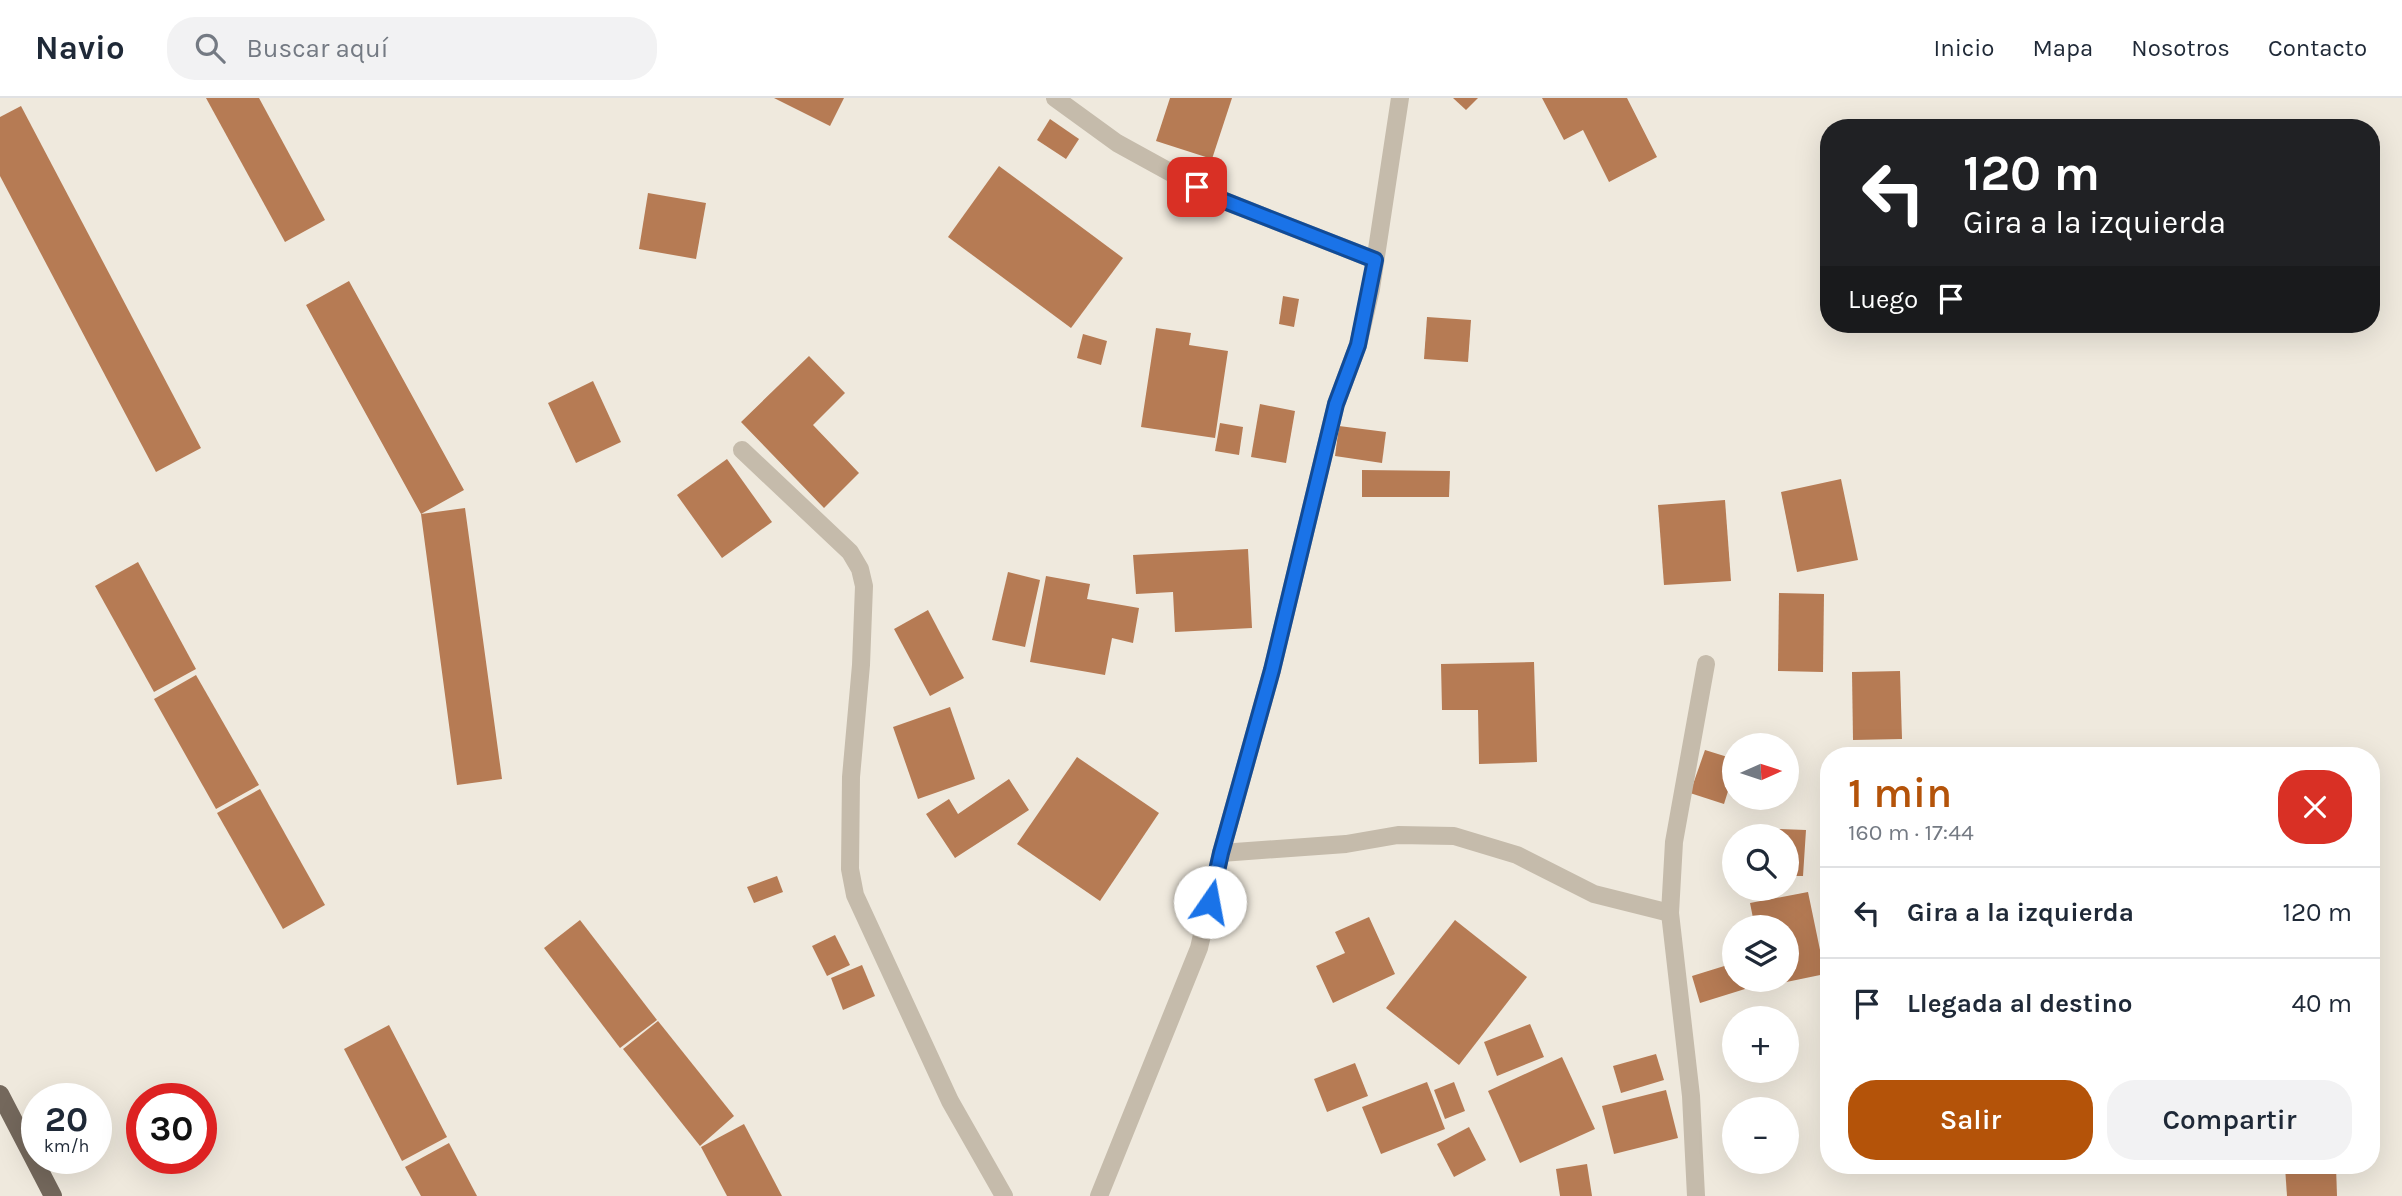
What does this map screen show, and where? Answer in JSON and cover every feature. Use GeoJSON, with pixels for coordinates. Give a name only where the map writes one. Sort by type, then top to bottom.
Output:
{"type":"FeatureCollection","features":[{"type":"Feature","properties":{"kind":"main road"},"geometry":{"type":"LineString","coordinates":[[0,1094],[53,1196]]}},
{"type":"Feature","properties":{"kind":"street"},"geometry":{"type":"LineString","coordinates":[[1055,98],[1117,143],[1217,198],[1375,260]]}},
{"type":"Feature","properties":{"kind":"street"},"geometry":{"type":"LineString","coordinates":[[1099,1196],[1199,948],[1221,853],[1272,670],[1336,404],[1358,345],[1375,260],[1400,98]]}},
{"type":"Feature","properties":{"kind":"street"},"geometry":{"type":"LineString","coordinates":[[742,450],[850,552],[860,569],[864,586],[864,608],[857,729],[851,778],[850,830],[850,869],[855,895],[950,1101],[1004,1196]]}},
{"type":"Feature","properties":{"kind":"street"},"geometry":{"type":"LineString","coordinates":[[1696,1196],[1691,1096],[1670,914],[1674,842],[1706,664]]}},
{"type":"Feature","properties":{"kind":"street"},"geometry":{"type":"LineString","coordinates":[[1221,853],[1346,844],[1398,835],[1454,836],[1517,855],[1594,894],[1670,914]]}},
{"type":"Feature","properties":{"kind":"building"},"geometry":{"type":"Polygon","coordinates":[[[206,98],[259,98],[325,220],[285,242],[206,98]]]}},
{"type":"Feature","properties":{"kind":"building"},"geometry":{"type":"Polygon","coordinates":[[[774,98],[844,98],[830,126],[774,98]]]}},
{"type":"Feature","properties":{"kind":"building"},"geometry":{"type":"Polygon","coordinates":[[[1170,98],[1232,98],[1212,159],[1156,141],[1170,98]]]}},
{"type":"Feature","properties":{"kind":"building"},"geometry":{"type":"Polygon","coordinates":[[[1453,98],[1478,98],[1466,110],[1453,98]]]}},
{"type":"Feature","properties":{"kind":"building"},"geometry":{"type":"Polygon","coordinates":[[[1542,98],[1627,98],[1657,157],[1609,182],[1583,130],[1564,140],[1542,98]]]}},
{"type":"Feature","properties":{"kind":"building"},"geometry":{"type":"Polygon","coordinates":[[[21,106],[201,448],[156,472],[0,176],[0,117],[21,106]]]}},
{"type":"Feature","properties":{"kind":"building"},"geometry":{"type":"Polygon","coordinates":[[[1050,119],[1079,139],[1066,159],[1037,140],[1050,119]]]}},
{"type":"Feature","properties":{"kind":"building"},"geometry":{"type":"Polygon","coordinates":[[[999,166],[1123,258],[1071,328],[948,237],[999,166]]]}},
{"type":"Feature","properties":{"kind":"building"},"geometry":{"type":"Polygon","coordinates":[[[648,193],[706,203],[696,259],[639,249],[648,193]]]}},
{"type":"Feature","properties":{"kind":"building"},"geometry":{"type":"Polygon","coordinates":[[[349,281],[464,490],[421,514],[306,305],[349,281]]]}},
{"type":"Feature","properties":{"kind":"building"},"geometry":{"type":"Polygon","coordinates":[[[1283,296],[1299,299],[1294,327],[1279,324],[1283,296]]]}},
{"type":"Feature","properties":{"kind":"building"},"geometry":{"type":"Polygon","coordinates":[[[1427,317],[1471,320],[1468,362],[1424,359],[1427,317]]]}},
{"type":"Feature","properties":{"kind":"building"},"geometry":{"type":"Polygon","coordinates":[[[1156,328],[1191,333],[1189,345],[1228,351],[1215,438],[1141,427],[1156,328]]]}},
{"type":"Feature","properties":{"kind":"building"},"geometry":{"type":"Polygon","coordinates":[[[1083,334],[1107,341],[1101,365],[1077,358],[1083,334]]]}},
{"type":"Feature","properties":{"kind":"building"},"geometry":{"type":"Polygon","coordinates":[[[809,356],[845,393],[813,425],[859,473],[824,508],[741,422],[809,356]]]}},
{"type":"Feature","properties":{"kind":"building"},"geometry":{"type":"Polygon","coordinates":[[[593,381],[621,442],[576,463],[548,403],[593,381]]]}},
{"type":"Feature","properties":{"kind":"building"},"geometry":{"type":"Polygon","coordinates":[[[1260,404],[1295,411],[1286,463],[1251,457],[1260,404]]]}},
{"type":"Feature","properties":{"kind":"building"},"geometry":{"type":"Polygon","coordinates":[[[1220,423],[1243,427],[1239,455],[1215,451],[1220,423]]]}},
{"type":"Feature","properties":{"kind":"building"},"geometry":{"type":"Polygon","coordinates":[[[1339,426],[1386,432],[1382,463],[1335,456],[1339,426]]]}},
{"type":"Feature","properties":{"kind":"building"},"geometry":{"type":"Polygon","coordinates":[[[727,459],[772,522],[722,558],[677,495],[727,459]]]}},
{"type":"Feature","properties":{"kind":"building"},"geometry":{"type":"Polygon","coordinates":[[[1362,470],[1450,471],[1449,497],[1362,497],[1362,470]]]}},
{"type":"Feature","properties":{"kind":"building"},"geometry":{"type":"Polygon","coordinates":[[[1841,479],[1858,560],[1797,572],[1781,492],[1841,479]]]}},
{"type":"Feature","properties":{"kind":"building"},"geometry":{"type":"Polygon","coordinates":[[[1725,500],[1731,581],[1664,585],[1658,505],[1725,500]]]}},
{"type":"Feature","properties":{"kind":"building"},"geometry":{"type":"Polygon","coordinates":[[[465,508],[502,779],[457,785],[421,514],[465,508]]]}},
{"type":"Feature","properties":{"kind":"building"},"geometry":{"type":"Polygon","coordinates":[[[1248,549],[1252,628],[1175,632],[1173,592],[1136,594],[1133,555],[1248,549]]]}},
{"type":"Feature","properties":{"kind":"building"},"geometry":{"type":"Polygon","coordinates":[[[138,562],[196,669],[154,692],[95,586],[138,562]]]}},
{"type":"Feature","properties":{"kind":"building"},"geometry":{"type":"Polygon","coordinates":[[[1008,572],[1040,580],[1025,647],[992,640],[1008,572]]]}},
{"type":"Feature","properties":{"kind":"building"},"geometry":{"type":"Polygon","coordinates":[[[1046,576],[1090,584],[1087,599],[1139,608],[1133,643],[1112,638],[1105,675],[1030,662],[1046,576]]]}},
{"type":"Feature","properties":{"kind":"building"},"geometry":{"type":"Polygon","coordinates":[[[1779,593],[1824,594],[1823,672],[1778,671],[1779,593]]]}},
{"type":"Feature","properties":{"kind":"building"},"geometry":{"type":"Polygon","coordinates":[[[928,610],[964,678],[930,696],[894,629],[928,610]]]}},
{"type":"Feature","properties":{"kind":"building"},"geometry":{"type":"Polygon","coordinates":[[[1534,662],[1537,762],[1479,764],[1478,710],[1442,710],[1441,664],[1534,662]]]}},
{"type":"Feature","properties":{"kind":"building"},"geometry":{"type":"Polygon","coordinates":[[[1900,671],[1902,739],[1853,740],[1852,672],[1900,671]]]}},
{"type":"Feature","properties":{"kind":"building"},"geometry":{"type":"Polygon","coordinates":[[[196,675],[259,785],[216,809],[154,699],[196,675]]]}},
{"type":"Feature","properties":{"kind":"building"},"geometry":{"type":"Polygon","coordinates":[[[950,707],[975,779],[918,799],[893,727],[950,707]]]}},
{"type":"Feature","properties":{"kind":"building"},"geometry":{"type":"Polygon","coordinates":[[[1705,750],[1722,755],[1722,803],[1690,793],[1705,750]]]}},
{"type":"Feature","properties":{"kind":"building"},"geometry":{"type":"Polygon","coordinates":[[[1077,757],[1159,813],[1100,901],[1017,844],[1077,757]]]}},
{"type":"Feature","properties":{"kind":"building"},"geometry":{"type":"Polygon","coordinates":[[[1009,779],[1029,810],[955,858],[926,814],[949,799],[958,814],[1009,779]]]}},
{"type":"Feature","properties":{"kind":"building"},"geometry":{"type":"Polygon","coordinates":[[[260,789],[325,905],[283,929],[217,813],[260,789]]]}},
{"type":"Feature","properties":{"kind":"building"},"geometry":{"type":"Polygon","coordinates":[[[1799,830],[1806,830],[1803,876],[1799,876],[1799,830]]]}},
{"type":"Feature","properties":{"kind":"building"},"geometry":{"type":"Polygon","coordinates":[[[777,876],[783,892],[754,903],[747,887],[777,876]]]}},
{"type":"Feature","properties":{"kind":"building"},"geometry":{"type":"Polygon","coordinates":[[[1808,892],[1820,950],[1820,975],[1799,979],[1799,915],[1752,915],[1750,903],[1799,901],[1799,894],[1808,892]]]}},
{"type":"Feature","properties":{"kind":"building"},"geometry":{"type":"Polygon","coordinates":[[[1369,917],[1395,974],[1333,1003],[1316,966],[1345,953],[1335,932],[1369,917]]]}},
{"type":"Feature","properties":{"kind":"building"},"geometry":{"type":"Polygon","coordinates":[[[580,920],[657,1020],[620,1048],[544,948],[580,920]]]}},
{"type":"Feature","properties":{"kind":"building"},"geometry":{"type":"Polygon","coordinates":[[[1455,920],[1527,977],[1459,1065],[1386,1008],[1455,920]]]}},
{"type":"Feature","properties":{"kind":"building"},"geometry":{"type":"Polygon","coordinates":[[[835,935],[850,965],[827,976],[812,946],[835,935]]]}},
{"type":"Feature","properties":{"kind":"building"},"geometry":{"type":"Polygon","coordinates":[[[862,965],[875,996],[843,1010],[831,978],[862,965]]]}},
{"type":"Feature","properties":{"kind":"building"},"geometry":{"type":"Polygon","coordinates":[[[1722,967],[1722,992],[1735,992],[1700,1003],[1692,976],[1722,967]]]}},
{"type":"Feature","properties":{"kind":"building"},"geometry":{"type":"Polygon","coordinates":[[[658,1021],[734,1116],[700,1146],[623,1049],[658,1021]]]}},
{"type":"Feature","properties":{"kind":"building"},"geometry":{"type":"Polygon","coordinates":[[[1530,1024],[1544,1057],[1497,1076],[1484,1042],[1530,1024]]]}},
{"type":"Feature","properties":{"kind":"building"},"geometry":{"type":"Polygon","coordinates":[[[389,1025],[447,1137],[402,1161],[344,1049],[389,1025]]]}},
{"type":"Feature","properties":{"kind":"building"},"geometry":{"type":"Polygon","coordinates":[[[1656,1054],[1664,1080],[1621,1093],[1613,1066],[1656,1054]]]}},
{"type":"Feature","properties":{"kind":"building"},"geometry":{"type":"Polygon","coordinates":[[[1562,1057],[1595,1129],[1520,1163],[1488,1091],[1562,1057]]]}},
{"type":"Feature","properties":{"kind":"building"},"geometry":{"type":"Polygon","coordinates":[[[1355,1063],[1368,1096],[1327,1112],[1314,1079],[1355,1063]]]}},
{"type":"Feature","properties":{"kind":"building"},"geometry":{"type":"Polygon","coordinates":[[[1427,1082],[1445,1129],[1381,1154],[1362,1107],[1427,1082]]]}},
{"type":"Feature","properties":{"kind":"building"},"geometry":{"type":"Polygon","coordinates":[[[1454,1082],[1465,1111],[1445,1119],[1434,1090],[1454,1082]]]}},
{"type":"Feature","properties":{"kind":"building"},"geometry":{"type":"Polygon","coordinates":[[[1666,1090],[1678,1138],[1614,1154],[1602,1106],[1666,1090]]]}},
{"type":"Feature","properties":{"kind":"building"},"geometry":{"type":"Polygon","coordinates":[[[744,1124],[782,1196],[727,1196],[701,1147],[744,1124]]]}},
{"type":"Feature","properties":{"kind":"building"},"geometry":{"type":"Polygon","coordinates":[[[1469,1127],[1486,1160],[1454,1177],[1437,1144],[1469,1127]]]}},
{"type":"Feature","properties":{"kind":"building"},"geometry":{"type":"Polygon","coordinates":[[[449,1143],[477,1196],[421,1196],[405,1167],[449,1143]]]}},
{"type":"Feature","properties":{"kind":"building"},"geometry":{"type":"Polygon","coordinates":[[[1587,1164],[1592,1196],[1560,1196],[1556,1169],[1587,1164]]]}},
{"type":"Feature","properties":{"kind":"building"},"geometry":{"type":"Polygon","coordinates":[[[2285,1174],[2336,1174],[2337,1196],[2287,1196],[2285,1174]]]}},
{"type":"Feature","properties":{"kind":"route"},"geometry":{"type":"LineString","coordinates":[[1197,187],[1217,198],[1375,260],[1358,345],[1336,404],[1272,670],[1210,902]]}}]}
